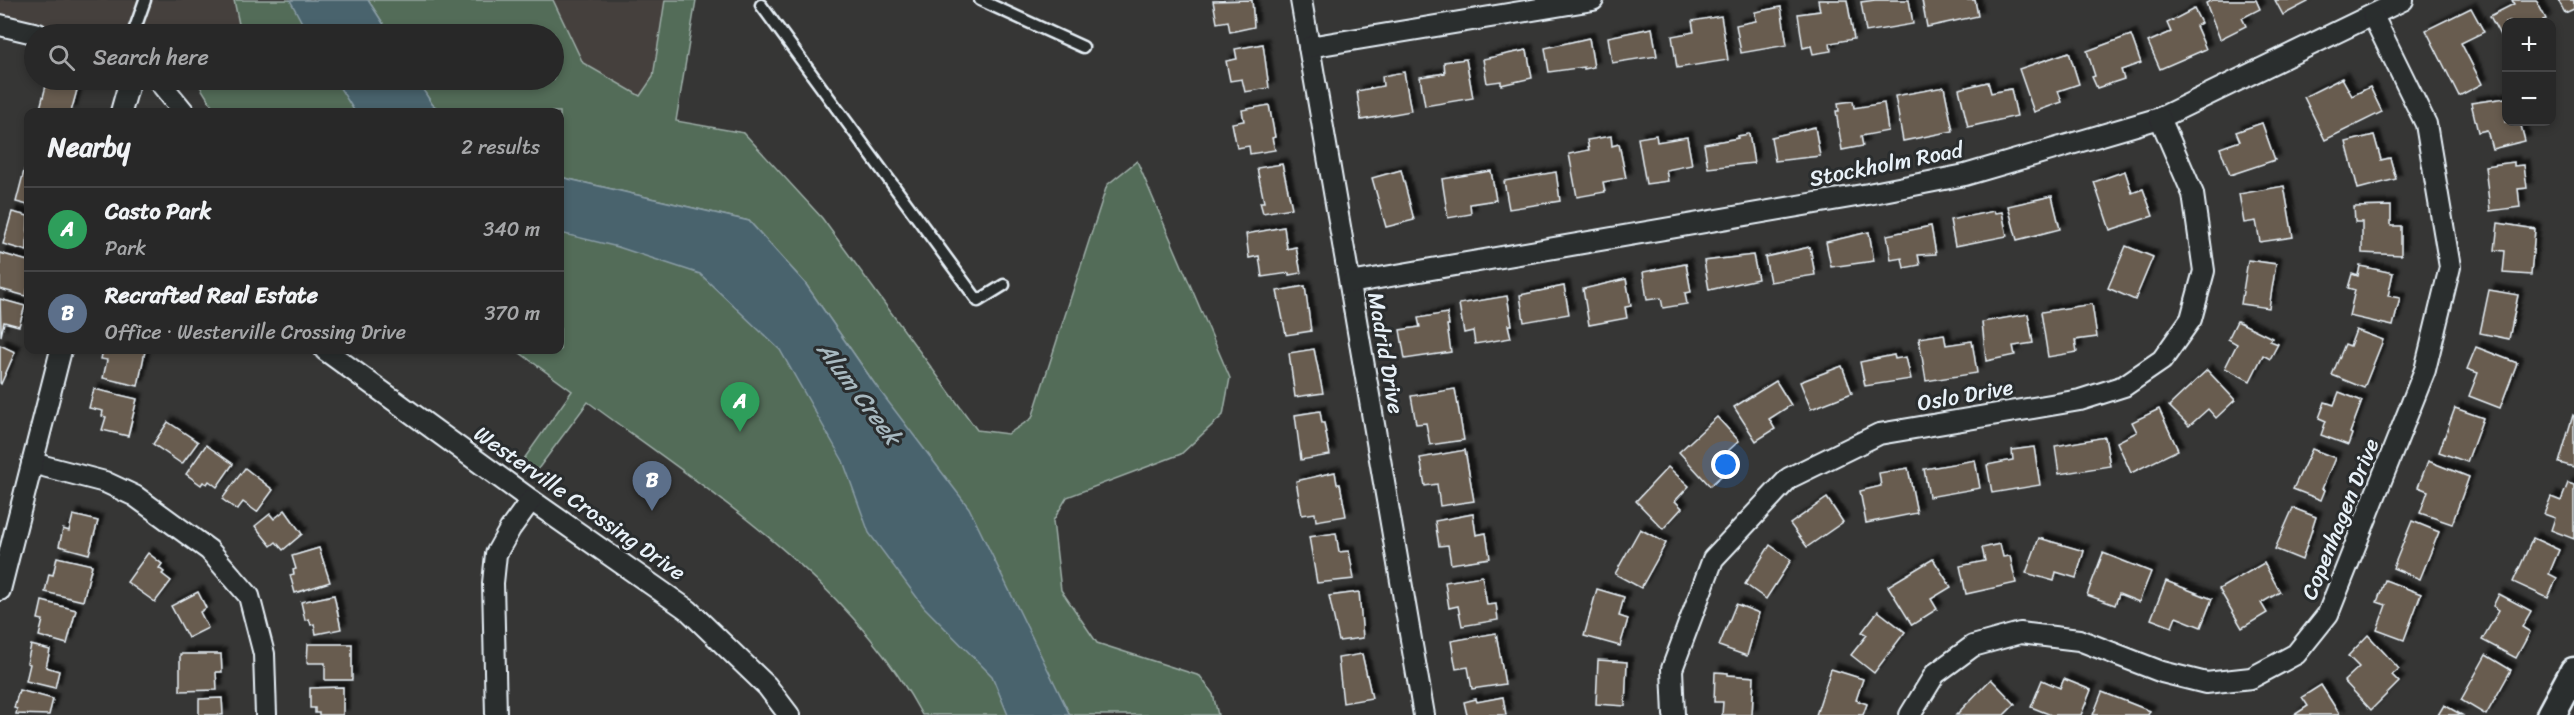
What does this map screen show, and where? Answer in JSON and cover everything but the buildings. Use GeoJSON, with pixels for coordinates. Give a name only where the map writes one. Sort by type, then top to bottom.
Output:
{"type":"FeatureCollection","features":[{"type":"Feature","properties":{"kind":"street","name":"Madrid Drive"},"geometry":{"type":"LineString","coordinates":[[1301,0],[1424,715]]}},
{"type":"Feature","properties":{"kind":"street"},"geometry":{"type":"LineString","coordinates":[[1309,47],[1593,0]]}},
{"type":"Feature","properties":{"kind":"street","name":"Stockholm Road"},"geometry":{"type":"LineString","coordinates":[[1350,283],[1868,194],[1965,175],[2160,118],[2403,0]]}},
{"type":"Feature","properties":{"kind":"street","name":"Copenhagen Drive"},"geometry":{"type":"LineString","coordinates":[[1910,715],[1935,674],[1973,646],[2020,633],[2079,640],[2162,672],[2206,683],[2251,678],[2296,654],[2328,615],[2425,370],[2450,267],[2426,124],[2373,16]]}},
{"type":"Feature","properties":{"kind":"street"},"geometry":{"type":"LineString","coordinates":[[0,25],[24,31]]}},
{"type":"Feature","properties":{"kind":"street"},"geometry":{"type":"LineString","coordinates":[[123,108],[128,90]]}},
{"type":"Feature","properties":{"kind":"street"},"geometry":{"type":"LineString","coordinates":[[166,90],[180,108]]}},
{"type":"Feature","properties":{"kind":"street","name":"Oslo Drive"},"geometry":{"type":"LineString","coordinates":[[1674,715],[1672,669],[1713,559],[1789,478],[1880,434],[2080,400],[2124,386],[2162,360],[2191,319],[2204,271],[2193,194],[2160,118]]}},
{"type":"Feature","properties":{"kind":"street"},"geometry":{"type":"LineString","coordinates":[[0,590],[60,354]]}},
{"type":"Feature","properties":{"kind":"street","name":"Westerville Crossing Drive"},"geometry":{"type":"LineString","coordinates":[[330,354],[531,500],[688,610],[767,686],[789,715]]}},
{"type":"Feature","properties":{"kind":"street"},"geometry":{"type":"LineString","coordinates":[[32,463],[105,482],[135,496],[209,550],[249,596],[264,654],[266,715]]}},
{"type":"Feature","properties":{"kind":"street"},"geometry":{"type":"LineString","coordinates":[[496,715],[493,583],[496,554],[510,529],[531,500]]}},
{"type":"Feature","properties":{"kind":"street"},"geometry":{"type":"LineString","coordinates":[[2551,715],[2574,672]]}},
{"type":"Feature","properties":{"kind":"lane"},"geometry":{"type":"LineString","coordinates":[[137,24],[145,0]]}},
{"type":"Feature","properties":{"kind":"lane"},"geometry":{"type":"LineString","coordinates":[[980,0],[1083,47]]}},
{"type":"Feature","properties":{"kind":"lane"},"geometry":{"type":"LineString","coordinates":[[761,5],[978,301],[1004,285]]}},
{"type":"Feature","properties":{"kind":"shaded area"},"geometry":{"type":"Polygon","coordinates":[[[0,0],[234,0],[239,24],[24,24],[24,31],[0,26],[0,0]]]}},
{"type":"Feature","properties":{"kind":"shaded area"},"geometry":{"type":"Polygon","coordinates":[[[553,0],[665,0],[653,77],[641,96],[583,63],[553,0]]]}},
{"type":"Feature","properties":{"kind":"green space"},"geometry":{"type":"Polygon","coordinates":[[[234,0],[318,0],[329,24],[239,24],[234,0]]]}},
{"type":"Feature","properties":{"kind":"green space"},"geometry":{"type":"Polygon","coordinates":[[[368,0],[553,0],[583,63],[640,96],[653,77],[665,0],[696,0],[676,121],[744,133],[822,218],[977,430],[1008,434],[1032,418],[1107,185],[1137,161],[1230,378],[1223,415],[1181,454],[1067,497],[1053,521],[1061,590],[1097,643],[1200,676],[1213,694],[1218,715],[1070,715],[1051,678],[874,383],[805,283],[749,221],[564,178],[564,108],[437,108],[423,90],[564,90],[564,24],[384,24],[368,0]]]}},
{"type":"Feature","properties":{"kind":"green space"},"geometry":{"type":"Polygon","coordinates":[[[202,90],[398,90],[422,108],[214,108],[202,90]]]}},
{"type":"Feature","properties":{"kind":"green space"},"geometry":{"type":"Polygon","coordinates":[[[564,193],[693,212],[1027,715],[922,715],[891,666],[856,621],[816,579],[728,504],[588,402],[535,473],[521,463],[572,391],[521,354],[564,354],[564,193]]]}},
{"type":"Feature","properties":{"kind":"water"},"geometry":{"type":"Polygon","coordinates":[[[290,0],[368,0],[384,24],[303,24],[290,0]]]}},
{"type":"Feature","properties":{"kind":"water"},"geometry":{"type":"Polygon","coordinates":[[[341,90],[423,90],[437,108],[352,108],[341,90]]]}},
{"type":"Feature","properties":{"kind":"water","name":"Alum Creek"},"geometry":{"type":"Polygon","coordinates":[[[564,178],[749,221],[805,283],[874,383],[969,508],[1070,715],[1008,715],[992,676],[924,607],[869,533],[843,461],[780,350],[700,274],[618,247],[564,234],[564,178]]]}},
{"type":"Feature","properties":{"kind":"place","name":"Casto Park"},"geometry":{"type":"Point","coordinates":[740,432]}},
{"type":"Feature","properties":{"kind":"place","name":"Recrafted Real Estate"},"geometry":{"type":"Point","coordinates":[652,511]}}]}
